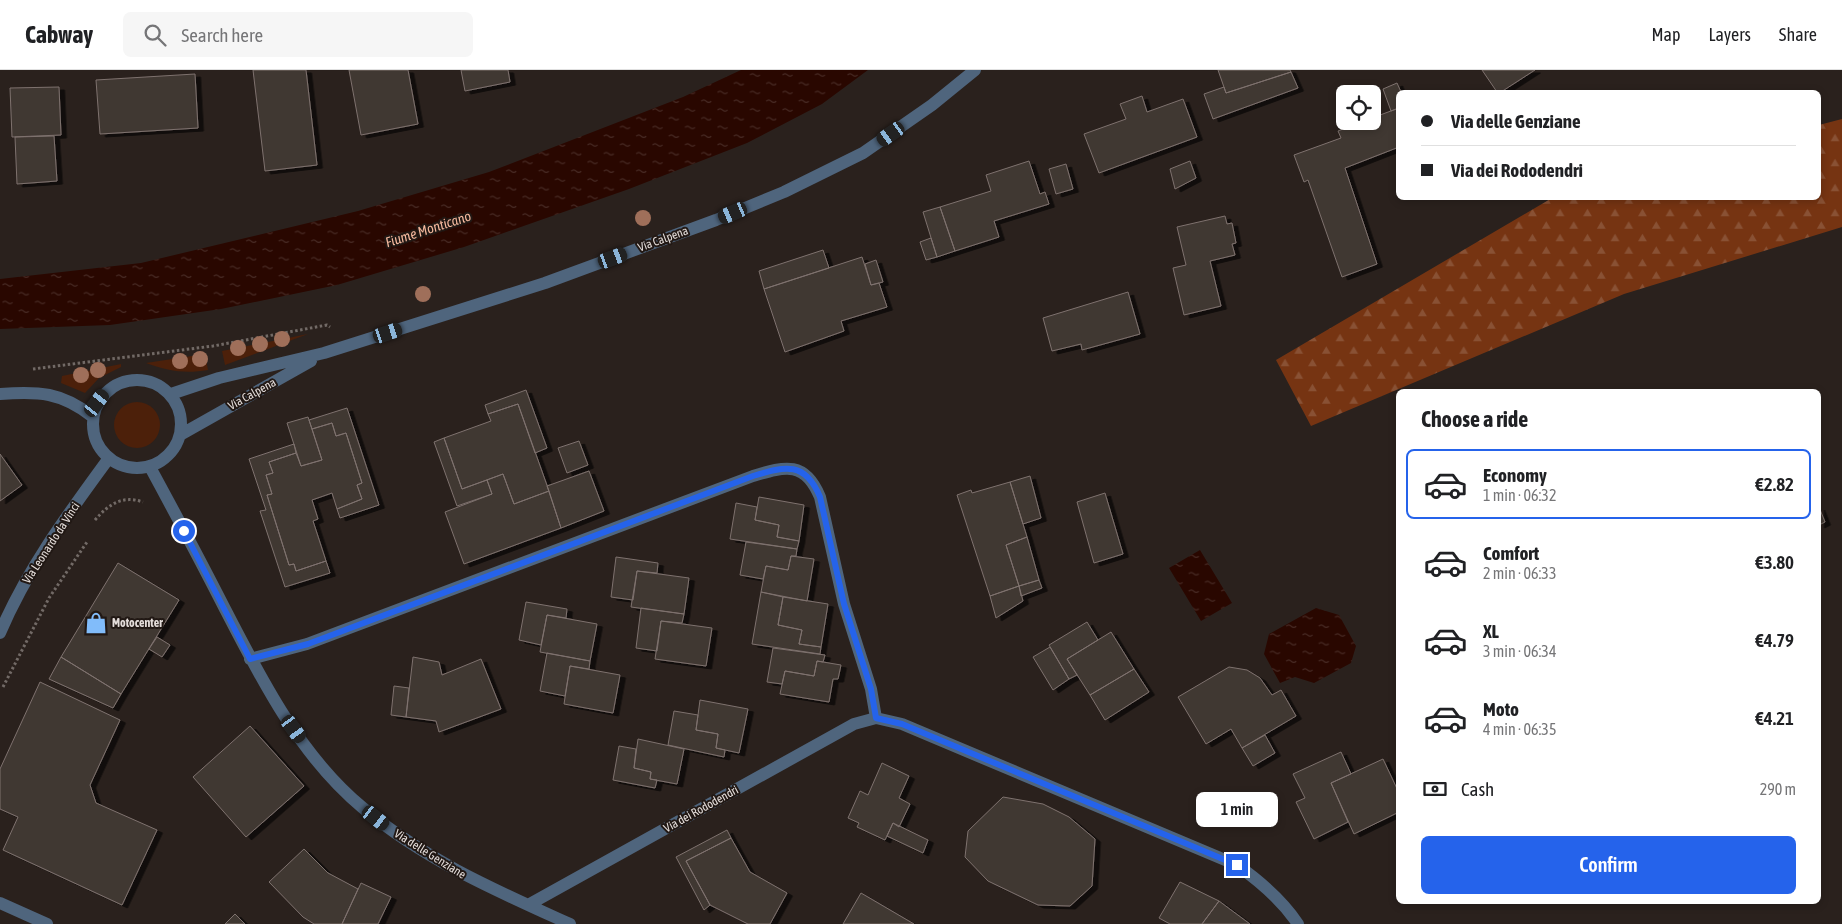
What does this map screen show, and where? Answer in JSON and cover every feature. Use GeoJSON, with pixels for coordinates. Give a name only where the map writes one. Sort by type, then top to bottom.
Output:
{"type":"FeatureCollection","features":[{"type":"Feature","properties":{"kind":"street","name":"Via Calpena"},"geometry":{"type":"LineString","coordinates":[[171,394],[219,378],[354,344],[545,283],[716,220],[784,192],[864,153],[932,105],[975,70]]}},
{"type":"Feature","properties":{"kind":"street","name":"Via Calpena"},"geometry":{"type":"LineString","coordinates":[[180,435],[324,353]]}},
{"type":"Feature","properties":{"kind":"street"},"geometry":{"type":"LineString","coordinates":[[132,379],[146,380],[160,385],[171,394],[179,407],[182,421],[180,435],[174,449],[164,460],[150,467],[136,469],[121,466],[109,458],[99,447],[93,432],[93,417],[97,403],[106,392],[118,383],[132,379]]}},
{"type":"Feature","properties":{"kind":"street"},"geometry":{"type":"LineString","coordinates":[[0,394],[28,392],[50,394],[67,399],[93,417]]}},
{"type":"Feature","properties":{"kind":"street","name":"Via Leonardo da Vinci"},"geometry":{"type":"LineString","coordinates":[[0,632],[12,604],[56,529],[109,458]]}},
{"type":"Feature","properties":{"kind":"street","name":"Via delle Genziane"},"geometry":{"type":"LineString","coordinates":[[150,467],[250,659],[283,714],[317,760],[361,807],[405,841],[454,871],[570,924]]}},
{"type":"Feature","properties":{"kind":"street"},"geometry":{"type":"LineString","coordinates":[[250,659],[308,644],[753,476],[772,470],[794,468],[807,475],[813,481],[820,497],[844,604],[871,689],[876,718]]}},
{"type":"Feature","properties":{"kind":"street","name":"Via dei Rododendri"},"geometry":{"type":"LineString","coordinates":[[528,905],[854,724],[876,718],[902,724],[1237,865],[1261,882],[1289,911],[1298,924]]}},
{"type":"Feature","properties":{"kind":"street"},"geometry":{"type":"LineString","coordinates":[[0,903],[47,924]]}},
{"type":"Feature","properties":{"kind":"path"},"geometry":{"type":"LineString","coordinates":[[28,369],[213,346],[326,324],[354,344]]}},
{"type":"Feature","properties":{"kind":"path"},"geometry":{"type":"LineString","coordinates":[[89,527],[106,508],[124,499],[142,501],[176,515]]}},
{"type":"Feature","properties":{"kind":"path"},"geometry":{"type":"LineString","coordinates":[[3,688],[49,598],[87,542]]}},
{"type":"Feature","properties":{"kind":"path"},"geometry":{"type":"LineString","coordinates":[[78,543],[84,547]]}},
{"type":"Feature","properties":{"kind":"shaded area"},"geometry":{"type":"Polygon","coordinates":[[[308,334],[225,365],[222,351],[308,334]]]}},
{"type":"Feature","properties":{"kind":"shaded area"},"geometry":{"type":"Polygon","coordinates":[[[205,354],[208,370],[177,371],[146,363],[205,354]]]}},
{"type":"Feature","properties":{"kind":"shaded area"},"geometry":{"type":"Polygon","coordinates":[[[121,364],[121,367],[99,378],[85,393],[61,383],[62,376],[121,364]]]}},
{"type":"Feature","properties":{"kind":"shaded area"},"geometry":{"type":"Polygon","coordinates":[[[142,402],[154,408],[159,416],[159,434],[154,442],[146,447],[132,448],[120,442],[115,434],[114,420],[120,408],[128,403],[142,402]]]}},
{"type":"Feature","properties":{"kind":"green space"},"geometry":{"type":"Polygon","coordinates":[[[1842,119],[1842,227],[1624,294],[1311,426],[1276,360],[1549,200],[1821,200],[1821,124],[1842,119]]]}},
{"type":"Feature","properties":{"kind":"water","name":"Fiume Monticano"},"geometry":{"type":"Polygon","coordinates":[[[741,70],[868,70],[822,104],[747,143],[629,189],[464,247],[337,285],[221,309],[110,325],[0,329],[0,279],[141,263],[358,211],[489,172],[683,97],[741,70]]]}},
{"type":"Feature","properties":{"kind":"water"},"geometry":{"type":"Polygon","coordinates":[[[1200,550],[1232,603],[1201,621],[1169,568],[1200,550]]]}},
{"type":"Feature","properties":{"kind":"water"},"geometry":{"type":"Polygon","coordinates":[[[1316,608],[1339,615],[1356,646],[1351,663],[1314,683],[1295,677],[1280,683],[1264,654],[1269,634],[1316,608]]]}},
{"type":"Feature","properties":{"kind":"building"},"geometry":{"type":"Polygon","coordinates":[[[253,70],[306,70],[317,165],[265,171],[253,70]]]}},
{"type":"Feature","properties":{"kind":"building"},"geometry":{"type":"Polygon","coordinates":[[[349,70],[408,70],[418,124],[361,135],[349,70]]]}},
{"type":"Feature","properties":{"kind":"building"},"geometry":{"type":"Polygon","coordinates":[[[461,70],[508,70],[510,82],[465,91],[461,70]]]}},
{"type":"Feature","properties":{"kind":"building"},"geometry":{"type":"Polygon","coordinates":[[[1218,70],[1290,70],[1291,72],[1226,93],[1218,70]]]}},
{"type":"Feature","properties":{"kind":"building"},"geometry":{"type":"Polygon","coordinates":[[[1482,70],[1535,70],[1504,90],[1496,90],[1482,70]]]}},
{"type":"Feature","properties":{"kind":"building"},"geometry":{"type":"Polygon","coordinates":[[[1291,72],[1298,88],[1213,119],[1204,94],[1224,87],[1226,93],[1291,72]]]}},
{"type":"Feature","properties":{"kind":"building"},"geometry":{"type":"Polygon","coordinates":[[[195,74],[198,128],[100,134],[96,80],[195,74]]]}},
{"type":"Feature","properties":{"kind":"building"},"geometry":{"type":"Polygon","coordinates":[[[1397,83],[1400,90],[1396,90],[1396,109],[1391,111],[1383,89],[1397,83]]]}},
{"type":"Feature","properties":{"kind":"building"},"geometry":{"type":"Polygon","coordinates":[[[59,87],[61,135],[12,137],[10,88],[59,87]]]}},
{"type":"Feature","properties":{"kind":"building"},"geometry":{"type":"Polygon","coordinates":[[[1142,96],[1147,112],[1183,99],[1197,137],[1099,173],[1084,134],[1126,119],[1120,104],[1142,96]]]}},
{"type":"Feature","properties":{"kind":"building"},"geometry":{"type":"Polygon","coordinates":[[[1396,109],[1396,148],[1345,168],[1377,264],[1342,277],[1308,180],[1304,182],[1294,155],[1341,138],[1338,131],[1381,130],[1381,115],[1396,109]]]}},
{"type":"Feature","properties":{"kind":"building"},"geometry":{"type":"Polygon","coordinates":[[[54,136],[57,181],[17,184],[15,137],[54,136]]]}},
{"type":"Feature","properties":{"kind":"building"},"geometry":{"type":"Polygon","coordinates":[[[1029,161],[1040,194],[1045,192],[1049,204],[994,221],[999,237],[955,251],[940,207],[991,191],[986,175],[1029,161]]]}},
{"type":"Feature","properties":{"kind":"building"},"geometry":{"type":"Polygon","coordinates":[[[1190,161],[1196,178],[1175,189],[1170,169],[1190,161]]]}},
{"type":"Feature","properties":{"kind":"building"},"geometry":{"type":"Polygon","coordinates":[[[1066,164],[1073,189],[1056,194],[1049,169],[1066,164]]]}},
{"type":"Feature","properties":{"kind":"building"},"geometry":{"type":"Polygon","coordinates":[[[940,207],[955,251],[937,257],[923,212],[940,207]]]}},
{"type":"Feature","properties":{"kind":"building"},"geometry":{"type":"Polygon","coordinates":[[[1225,216],[1227,224],[1232,223],[1236,243],[1232,244],[1235,255],[1210,261],[1221,306],[1184,315],[1173,268],[1186,265],[1177,227],[1225,216]]]}},
{"type":"Feature","properties":{"kind":"building"},"geometry":{"type":"Polygon","coordinates":[[[931,238],[937,257],[926,260],[920,242],[931,238]]]}},
{"type":"Feature","properties":{"kind":"building"},"geometry":{"type":"Polygon","coordinates":[[[823,250],[829,268],[764,289],[759,271],[823,250]]]}},
{"type":"Feature","properties":{"kind":"building"},"geometry":{"type":"Polygon","coordinates":[[[862,257],[871,285],[879,283],[887,307],[841,321],[844,331],[785,352],[764,289],[862,257]]]}},
{"type":"Feature","properties":{"kind":"building"},"geometry":{"type":"Polygon","coordinates":[[[876,260],[883,282],[871,285],[865,264],[876,260]]]}},
{"type":"Feature","properties":{"kind":"building"},"geometry":{"type":"Polygon","coordinates":[[[1128,292],[1140,334],[1082,350],[1081,344],[1052,351],[1043,318],[1128,292]]]}},
{"type":"Feature","properties":{"kind":"building"},"geometry":{"type":"Polygon","coordinates":[[[526,390],[547,448],[535,453],[518,404],[488,414],[485,405],[526,390]]]}},
{"type":"Feature","properties":{"kind":"building"},"geometry":{"type":"Polygon","coordinates":[[[518,404],[549,491],[514,504],[503,474],[462,489],[444,438],[491,421],[488,414],[518,404]]]}},
{"type":"Feature","properties":{"kind":"building"},"geometry":{"type":"Polygon","coordinates":[[[347,408],[379,505],[340,518],[337,509],[362,499],[357,485],[362,483],[346,433],[336,436],[332,423],[312,429],[309,420],[347,408]]]}},
{"type":"Feature","properties":{"kind":"building"},"geometry":{"type":"Polygon","coordinates":[[[308,417],[322,460],[301,466],[287,423],[308,417]]]}},
{"type":"Feature","properties":{"kind":"building"},"geometry":{"type":"Polygon","coordinates":[[[332,423],[336,436],[346,433],[362,483],[357,485],[362,499],[337,509],[332,493],[312,500],[318,519],[313,521],[326,561],[296,571],[294,564],[289,565],[267,495],[272,494],[266,475],[273,473],[269,462],[296,453],[301,466],[322,460],[312,429],[332,423]]]}},
{"type":"Feature","properties":{"kind":"building"},"geometry":{"type":"Polygon","coordinates":[[[444,438],[462,489],[487,480],[492,494],[457,506],[434,442],[444,438]]]}},
{"type":"Feature","properties":{"kind":"building"},"geometry":{"type":"Polygon","coordinates":[[[579,441],[588,465],[567,473],[558,448],[579,441]]]}},
{"type":"Feature","properties":{"kind":"building"},"geometry":{"type":"Polygon","coordinates":[[[294,444],[296,453],[269,462],[273,473],[266,475],[272,494],[267,495],[289,565],[294,564],[296,571],[326,561],[330,573],[285,587],[260,511],[266,510],[249,459],[294,444]]]}},
{"type":"Feature","properties":{"kind":"building"},"geometry":{"type":"Polygon","coordinates":[[[0,454],[22,485],[0,501],[0,454]]]}},
{"type":"Feature","properties":{"kind":"building"},"geometry":{"type":"Polygon","coordinates":[[[589,471],[604,511],[561,528],[547,486],[589,471]]]}},
{"type":"Feature","properties":{"kind":"building"},"geometry":{"type":"Polygon","coordinates":[[[503,474],[514,504],[549,491],[561,528],[464,564],[445,512],[492,494],[487,480],[503,474]]]}},
{"type":"Feature","properties":{"kind":"building"},"geometry":{"type":"Polygon","coordinates":[[[1030,476],[1041,518],[1023,524],[1010,482],[1030,476]]]}},
{"type":"Feature","properties":{"kind":"building"},"geometry":{"type":"Polygon","coordinates":[[[1010,482],[1027,537],[1006,545],[1019,586],[990,596],[957,495],[971,490],[972,493],[1010,482]]]}},
{"type":"Feature","properties":{"kind":"building"},"geometry":{"type":"Polygon","coordinates":[[[1105,493],[1123,554],[1094,563],[1077,502],[1105,493]]]}},
{"type":"Feature","properties":{"kind":"building"},"geometry":{"type":"Polygon","coordinates":[[[759,497],[804,505],[799,541],[777,537],[779,525],[755,520],[759,497]]]}},
{"type":"Feature","properties":{"kind":"building"},"geometry":{"type":"Polygon","coordinates":[[[736,503],[757,507],[755,520],[779,525],[777,537],[799,541],[797,549],[730,539],[736,503]]]}},
{"type":"Feature","properties":{"kind":"building"},"geometry":{"type":"Polygon","coordinates":[[[1821,512],[1825,522],[1821,524],[1821,512]]]}},
{"type":"Feature","properties":{"kind":"building"},"geometry":{"type":"Polygon","coordinates":[[[1027,537],[1039,580],[1019,586],[1006,545],[1027,537]]]}},
{"type":"Feature","properties":{"kind":"building"},"geometry":{"type":"Polygon","coordinates":[[[746,542],[797,549],[796,556],[791,556],[788,570],[766,566],[763,579],[740,575],[746,542]]]}},
{"type":"Feature","properties":{"kind":"building"},"geometry":{"type":"Polygon","coordinates":[[[791,556],[814,559],[807,601],[761,592],[766,566],[788,570],[791,556]]]}},
{"type":"Feature","properties":{"kind":"building"},"geometry":{"type":"Polygon","coordinates":[[[616,557],[658,563],[657,573],[637,571],[633,600],[611,597],[616,557]]]}},
{"type":"Feature","properties":{"kind":"building"},"geometry":{"type":"Polygon","coordinates":[[[118,563],[179,600],[121,694],[61,657],[118,563]]]}},
{"type":"Feature","properties":{"kind":"building"},"geometry":{"type":"Polygon","coordinates":[[[637,571],[689,578],[684,614],[631,607],[637,571]]]}},
{"type":"Feature","properties":{"kind":"building"},"geometry":{"type":"Polygon","coordinates":[[[1039,580],[1042,588],[1021,596],[1019,586],[1039,580]]]}},
{"type":"Feature","properties":{"kind":"building"},"geometry":{"type":"Polygon","coordinates":[[[1019,586],[1023,601],[996,618],[990,596],[1019,586]]]}},
{"type":"Feature","properties":{"kind":"building"},"geometry":{"type":"Polygon","coordinates":[[[761,592],[783,597],[778,625],[802,630],[799,644],[821,647],[820,654],[752,644],[761,592]]]}},
{"type":"Feature","properties":{"kind":"building"},"geometry":{"type":"Polygon","coordinates":[[[783,597],[828,604],[821,647],[799,644],[802,630],[778,625],[783,597]]]}},
{"type":"Feature","properties":{"kind":"building"},"geometry":{"type":"Polygon","coordinates":[[[526,602],[567,609],[566,618],[547,615],[541,645],[519,640],[526,602]]]}},
{"type":"Feature","properties":{"kind":"building"},"geometry":{"type":"Polygon","coordinates":[[[641,608],[684,614],[682,623],[661,621],[657,651],[636,648],[641,608]]]}},
{"type":"Feature","properties":{"kind":"building"},"geometry":{"type":"Polygon","coordinates":[[[547,615],[597,624],[590,661],[540,652],[547,615]]]}},
{"type":"Feature","properties":{"kind":"building"},"geometry":{"type":"Polygon","coordinates":[[[661,621],[712,628],[706,666],[655,659],[661,621]]]}},
{"type":"Feature","properties":{"kind":"building"},"geometry":{"type":"Polygon","coordinates":[[[1087,622],[1098,640],[1067,659],[1077,675],[1069,679],[1049,645],[1087,622]]]}},
{"type":"Feature","properties":{"kind":"building"},"geometry":{"type":"Polygon","coordinates":[[[1111,632],[1134,669],[1090,695],[1067,659],[1111,632]]]}},
{"type":"Feature","properties":{"kind":"building"},"geometry":{"type":"Polygon","coordinates":[[[157,637],[170,645],[162,657],[149,649],[157,637]]]}},
{"type":"Feature","properties":{"kind":"building"},"geometry":{"type":"Polygon","coordinates":[[[1050,647],[1069,679],[1053,690],[1033,657],[1050,647]]]}},
{"type":"Feature","properties":{"kind":"building"},"geometry":{"type":"Polygon","coordinates":[[[773,648],[825,655],[823,662],[817,661],[814,676],[785,671],[782,684],[767,682],[773,648]]]}},
{"type":"Feature","properties":{"kind":"building"},"geometry":{"type":"Polygon","coordinates":[[[547,653],[590,661],[589,669],[570,666],[565,696],[540,691],[547,653]]]}},
{"type":"Feature","properties":{"kind":"building"},"geometry":{"type":"Polygon","coordinates":[[[61,657],[121,694],[113,708],[49,679],[61,657]]]}},
{"type":"Feature","properties":{"kind":"building"},"geometry":{"type":"Polygon","coordinates":[[[413,657],[439,662],[442,675],[481,659],[501,709],[439,732],[436,721],[406,717],[413,657]]]}},
{"type":"Feature","properties":{"kind":"building"},"geometry":{"type":"Polygon","coordinates":[[[817,661],[841,665],[838,679],[833,679],[829,702],[780,694],[785,671],[814,676],[817,661]]]}},
{"type":"Feature","properties":{"kind":"building"},"geometry":{"type":"Polygon","coordinates":[[[570,666],[620,675],[613,713],[564,704],[570,666]]]}},
{"type":"Feature","properties":{"kind":"building"},"geometry":{"type":"Polygon","coordinates":[[[1229,667],[1247,670],[1260,678],[1272,695],[1281,690],[1296,716],[1242,748],[1231,729],[1206,744],[1178,697],[1229,667]]]}},
{"type":"Feature","properties":{"kind":"building"},"geometry":{"type":"Polygon","coordinates":[[[1134,669],[1149,692],[1105,720],[1090,695],[1134,669]]]}},
{"type":"Feature","properties":{"kind":"building"},"geometry":{"type":"Polygon","coordinates":[[[40,682],[120,720],[90,785],[96,803],[157,830],[122,905],[3,850],[18,817],[0,809],[0,769],[40,682]]]}},
{"type":"Feature","properties":{"kind":"building"},"geometry":{"type":"Polygon","coordinates":[[[394,686],[409,688],[406,717],[391,715],[394,686]]]}},
{"type":"Feature","properties":{"kind":"building"},"geometry":{"type":"Polygon","coordinates":[[[700,700],[748,709],[739,753],[716,748],[718,734],[696,730],[700,700]]]}},
{"type":"Feature","properties":{"kind":"building"},"geometry":{"type":"Polygon","coordinates":[[[674,711],[698,715],[696,730],[718,734],[716,748],[725,750],[724,757],[668,745],[674,711]]]}},
{"type":"Feature","properties":{"kind":"building"},"geometry":{"type":"Polygon","coordinates":[[[250,726],[304,786],[246,837],[193,777],[250,726]]]}},
{"type":"Feature","properties":{"kind":"building"},"geometry":{"type":"Polygon","coordinates":[[[1265,735],[1275,753],[1253,766],[1242,748],[1265,735]]]}},
{"type":"Feature","properties":{"kind":"building"},"geometry":{"type":"Polygon","coordinates":[[[638,739],[684,749],[677,784],[650,779],[651,772],[634,768],[638,739]]]}},
{"type":"Feature","properties":{"kind":"building"},"geometry":{"type":"Polygon","coordinates":[[[619,746],[636,749],[634,768],[651,772],[650,779],[657,780],[655,788],[613,780],[619,746]]]}},
{"type":"Feature","properties":{"kind":"building"},"geometry":{"type":"Polygon","coordinates":[[[1341,752],[1351,774],[1331,783],[1348,822],[1314,839],[1296,802],[1305,798],[1293,774],[1341,752]]]}},
{"type":"Feature","properties":{"kind":"building"},"geometry":{"type":"Polygon","coordinates":[[[1383,759],[1396,787],[1396,813],[1354,834],[1331,783],[1383,759]]]}},
{"type":"Feature","properties":{"kind":"building"},"geometry":{"type":"Polygon","coordinates":[[[882,763],[909,776],[899,798],[910,804],[899,827],[893,823],[885,840],[857,827],[859,823],[848,818],[860,791],[868,795],[882,763]]]}},
{"type":"Feature","properties":{"kind":"building"},"geometry":{"type":"Polygon","coordinates":[[[1003,797],[1043,804],[1069,817],[1095,839],[1092,886],[1070,906],[1038,905],[988,881],[965,857],[968,831],[1003,797]]]}},
{"type":"Feature","properties":{"kind":"building"},"geometry":{"type":"Polygon","coordinates":[[[893,823],[928,840],[923,853],[887,836],[893,823]]]}},
{"type":"Feature","properties":{"kind":"building"},"geometry":{"type":"Polygon","coordinates":[[[727,830],[731,838],[686,861],[710,905],[704,910],[676,857],[727,830]]]}},
{"type":"Feature","properties":{"kind":"building"},"geometry":{"type":"Polygon","coordinates":[[[731,838],[750,872],[787,893],[770,924],[748,924],[710,905],[686,861],[731,838]]]}},
{"type":"Feature","properties":{"kind":"building"},"geometry":{"type":"Polygon","coordinates":[[[304,849],[328,873],[358,889],[342,924],[314,924],[303,917],[269,882],[304,849]]]}},
{"type":"Feature","properties":{"kind":"building"},"geometry":{"type":"Polygon","coordinates":[[[1180,882],[1219,901],[1202,924],[1170,924],[1159,918],[1180,882]]]}},
{"type":"Feature","properties":{"kind":"building"},"geometry":{"type":"Polygon","coordinates":[[[361,883],[391,897],[378,924],[342,924],[361,883]]]}},
{"type":"Feature","properties":{"kind":"building"},"geometry":{"type":"Polygon","coordinates":[[[861,893],[914,924],[843,924],[861,893]]]}},
{"type":"Feature","properties":{"kind":"building"},"geometry":{"type":"Polygon","coordinates":[[[1219,901],[1250,924],[1202,924],[1219,901]]]}},
{"type":"Feature","properties":{"kind":"building"},"geometry":{"type":"Polygon","coordinates":[[[235,914],[245,924],[225,924],[235,914]]]}},
{"type":"Feature","properties":{"kind":"place","name":"Motocenter"},"geometry":{"type":"Point","coordinates":[96,623]}},
{"type":"Feature","properties":{"kind":"route"},"geometry":{"type":"LineString","coordinates":[[184,531],[250,659],[308,644],[753,476],[772,470],[794,468],[807,475],[813,481],[820,497],[829,544],[844,604],[859,658],[871,689],[876,718],[902,724],[1237,865]]}}]}
